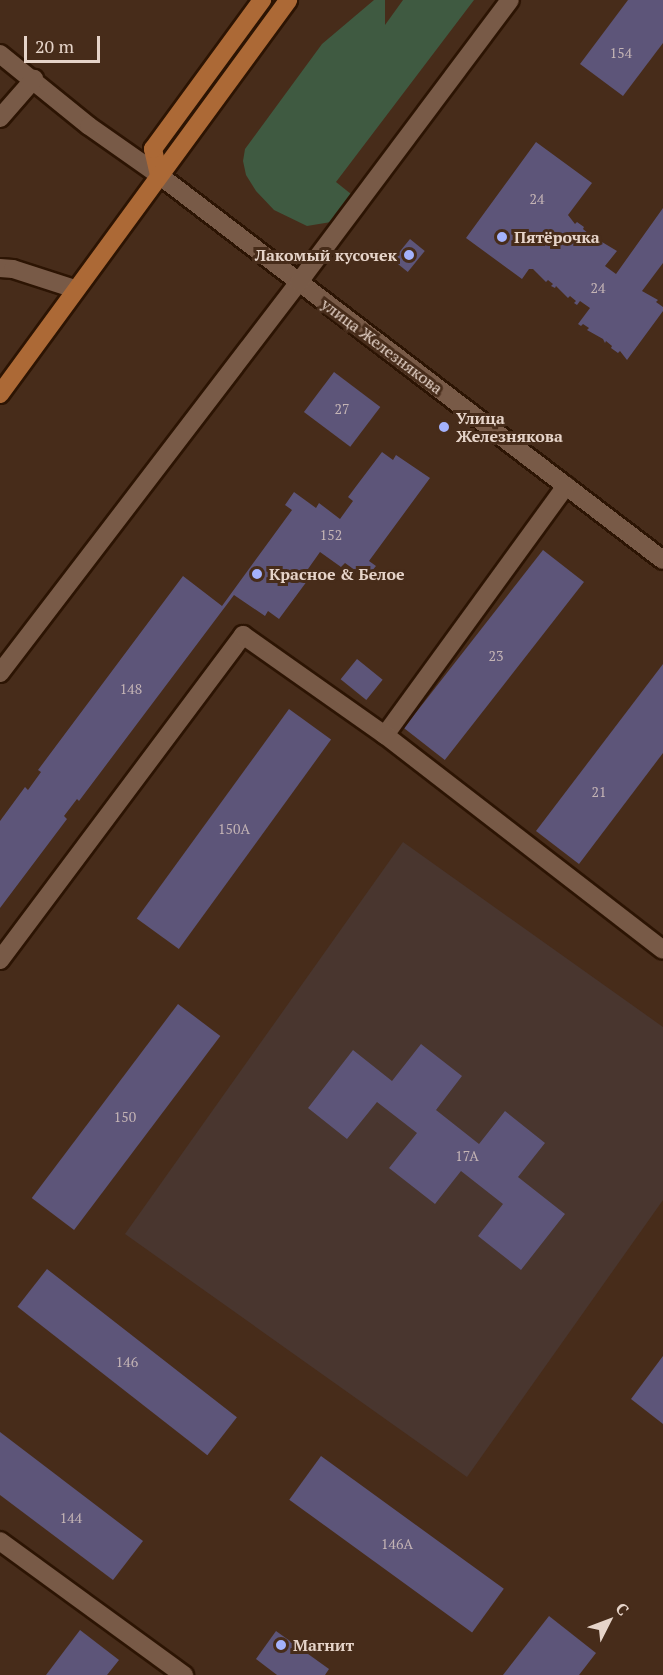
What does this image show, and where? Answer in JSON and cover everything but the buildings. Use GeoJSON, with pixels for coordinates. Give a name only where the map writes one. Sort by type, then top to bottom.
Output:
{"type":"FeatureCollection","features":[{"type":"Feature","properties":{"kind":"main road"},"geometry":{"type":"LineString","coordinates":[[159,175],[153,149],[262,0]]}},
{"type":"Feature","properties":{"kind":"main road"},"geometry":{"type":"LineString","coordinates":[[0,394],[288,0]]}},
{"type":"Feature","properties":{"kind":"street"},"geometry":{"type":"LineString","coordinates":[[0,673],[299,282],[510,0]]}},
{"type":"Feature","properties":{"kind":"street","name":"улица Железнякова"},"geometry":{"type":"LineString","coordinates":[[0,54],[34,79],[89,126],[159,175],[663,560]]}},
{"type":"Feature","properties":{"kind":"street"},"geometry":{"type":"LineString","coordinates":[[0,118],[34,79]]}},
{"type":"Feature","properties":{"kind":"street"},"geometry":{"type":"LineString","coordinates":[[0,268],[13,269],[75,289]]}},
{"type":"Feature","properties":{"kind":"street"},"geometry":{"type":"LineString","coordinates":[[385,735],[566,486]]}},
{"type":"Feature","properties":{"kind":"street"},"geometry":{"type":"LineString","coordinates":[[0,960],[243,635],[385,735],[663,950]]}},
{"type":"Feature","properties":{"kind":"street"},"geometry":{"type":"LineString","coordinates":[[0,1540],[184,1675]]}},
{"type":"Feature","properties":{"kind":"shaded area"},"geometry":{"type":"Polygon","coordinates":[[[403,842],[663,1027],[663,1200],[467,1477],[125,1234],[403,842]]]}},
{"type":"Feature","properties":{"kind":"green space"},"geometry":{"type":"Polygon","coordinates":[[[374,0],[385,0],[385,25],[403,0],[474,0],[336,182],[356,198],[331,222],[307,226],[274,210],[256,191],[246,175],[243,161],[245,149],[322,44],[374,0]]]}},
{"type":"Feature","properties":{"kind":"place","name":"Пятёрочка"},"geometry":{"type":"Point","coordinates":[502,237]}},
{"type":"Feature","properties":{"kind":"place","name":"Лакомый кусочек"},"geometry":{"type":"Point","coordinates":[409,255]}},
{"type":"Feature","properties":{"kind":"place","name":"Улица Железнякова"},"geometry":{"type":"Point","coordinates":[444,427]}},
{"type":"Feature","properties":{"kind":"place","name":"Красное & Белое"},"geometry":{"type":"Point","coordinates":[257,574]}},
{"type":"Feature","properties":{"kind":"place","name":"Магнит"},"geometry":{"type":"Point","coordinates":[281,1645]}}]}
